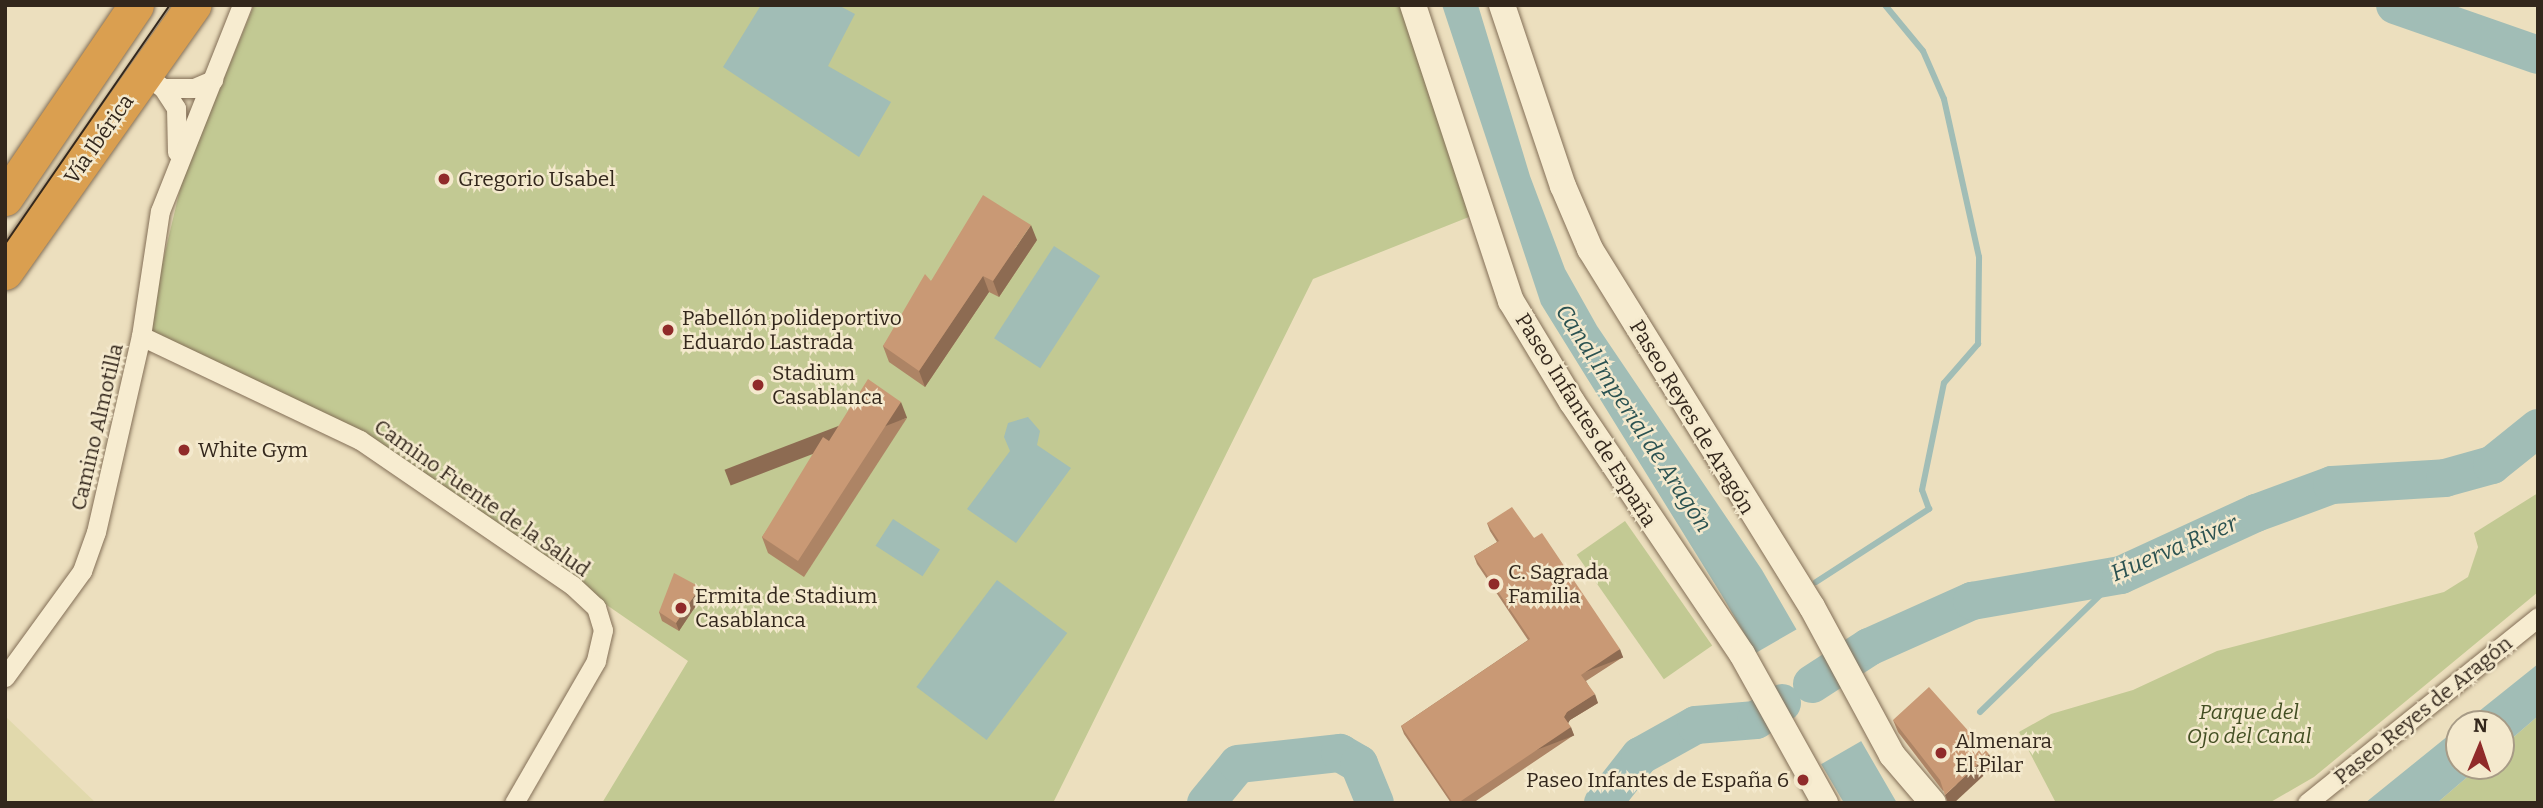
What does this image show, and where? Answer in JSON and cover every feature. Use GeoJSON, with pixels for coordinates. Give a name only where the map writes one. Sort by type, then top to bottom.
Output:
{"type":"FeatureCollection","features":[{"type":"Feature","properties":{"kind":"highway","name":"Vía Ibérica"},"geometry":{"type":"LineString","coordinates":[[5,198],[136,5]]}},
{"type":"Feature","properties":{"kind":"highway","name":"Vía Ibérica"},"geometry":{"type":"LineString","coordinates":[[5,272],[154,82],[193,5]]}},
{"type":"Feature","properties":{"kind":"street","name":"Camino Almotilla"},"geometry":{"type":"LineString","coordinates":[[5,677],[82,571],[96,532],[141,335],[152,246],[175,164],[213,80],[242,5]]}},
{"type":"Feature","properties":{"kind":"street","name":"Paseo Infantes de España"},"geometry":{"type":"LineString","coordinates":[[1413,5],[1511,301],[1561,384],[1742,654],[1825,803]]}},
{"type":"Feature","properties":{"kind":"street","name":"Paseo Reyes de Aragón"},"geometry":{"type":"LineString","coordinates":[[1502,5],[1563,186],[1590,249],[1819,619],[1892,755],[1933,803]]}},
{"type":"Feature","properties":{"kind":"street"},"geometry":{"type":"LineString","coordinates":[[154,82],[185,89],[213,80]]}},
{"type":"Feature","properties":{"kind":"street","name":"Camino Almotilla"},"geometry":{"type":"LineString","coordinates":[[154,82],[178,118],[175,164]]}},
{"type":"Feature","properties":{"kind":"street","name":"Camino Fuente de la Salud"},"geometry":{"type":"LineString","coordinates":[[141,335],[359,440],[572,585],[596,607],[603,630],[596,662],[514,803]]}},
{"type":"Feature","properties":{"kind":"street","name":"Paseo Reyes de Aragón"},"geometry":{"type":"LineString","coordinates":[[2307,803],[2538,617]]}},
{"type":"Feature","properties":{"kind":"shaded area"},"geometry":{"type":"Polygon","coordinates":[[[5,716],[96,803],[5,803],[5,716]]]}},
{"type":"Feature","properties":{"kind":"green space","name":"Stadium Casablanca"},"geometry":{"type":"Polygon","coordinates":[[[254,5],[1414,5],[1474,215],[1313,279],[1053,803],[602,803],[688,661],[364,438],[146,332],[182,181],[254,5]]]}},
{"type":"Feature","properties":{"kind":"green space","name":"Parque del Ojo del Canal"},"geometry":{"type":"Polygon","coordinates":[[[2538,493],[2538,592],[2314,777],[2269,803],[2056,803],[2019,732],[2051,714],[2133,690],[2217,651],[2444,592],[2468,577],[2478,547],[2474,533],[2538,493]]]}},
{"type":"Feature","properties":{"kind":"green space"},"geometry":{"type":"Polygon","coordinates":[[[1625,521],[1712,646],[1664,679],[1577,555],[1625,521]]]}},
{"type":"Feature","properties":{"kind":"green space"},"geometry":{"type":"Polygon","coordinates":[[[2538,716],[2538,803],[2437,803],[2464,780],[2515,780],[2515,736],[2538,716]]]}},
{"type":"Feature","properties":{"kind":"water"},"geometry":{"type":"Polygon","coordinates":[[[761,5],[838,5],[855,14],[828,66],[891,102],[859,157],[723,67],[761,5]]]}},
{"type":"Feature","properties":{"kind":"water","name":"Canal Imperial de Aragón"},"geometry":{"type":"Polygon","coordinates":[[[1442,5],[1478,5],[1530,176],[1565,269],[1597,326],[1762,570],[1897,803],[1844,803],[1721,594],[1541,304],[1442,5]]]}},
{"type":"Feature","properties":{"kind":"water"},"geometry":{"type":"Polygon","coordinates":[[[1054,246],[1100,276],[1040,368],[994,338],[1054,246]]]}},
{"type":"Feature","properties":{"kind":"water"},"geometry":{"type":"Polygon","coordinates":[[[1028,417],[1040,431],[1037,445],[1071,468],[1016,543],[967,509],[1010,451],[1004,437],[1008,423],[1028,417]]]}},
{"type":"Feature","properties":{"kind":"water"},"geometry":{"type":"Polygon","coordinates":[[[893,519],[940,549],[923,576],[876,546],[893,519]]]}},
{"type":"Feature","properties":{"kind":"water"},"geometry":{"type":"Polygon","coordinates":[[[997,580],[1067,633],[987,740],[916,687],[997,580]]]}},
{"type":"Feature","properties":{"kind":"water"},"geometry":{"type":"Polygon","coordinates":[[[2538,664],[2538,716],[2515,736],[2515,710],[2480,710],[2538,664]]]}},
{"type":"Feature","properties":{"kind":"water"},"geometry":{"type":"Polygon","coordinates":[[[2445,738],[2445,780],[2464,780],[2437,803],[2365,803],[2445,738]]]}},
{"type":"Feature","properties":{"kind":"pier"},"geometry":{"type":"Polygon","coordinates":[[[1799,628],[1864,740],[1817,767],[1752,655],[1799,628]]]}},
{"type":"Feature","properties":{"kind":"building"},"geometry":{"type":"Polygon","coordinates":[[[983,195],[1031,225],[993,281],[983,276],[919,371],[883,346],[925,274],[931,281],[983,195]]]}},
{"type":"Feature","properties":{"kind":"building"},"geometry":{"type":"Polygon","coordinates":[[[868,379],[901,402],[798,561],[762,537],[823,437],[829,441],[868,379]]]}},
{"type":"Feature","properties":{"kind":"building"},"geometry":{"type":"Polygon","coordinates":[[[1512,507],[1534,538],[1542,533],[1620,649],[1581,675],[1595,694],[1567,712],[1564,717],[1571,727],[1458,803],[1453,803],[1401,726],[1530,639],[1474,556],[1499,541],[1487,523],[1512,507]]]}},
{"type":"Feature","properties":{"kind":"building","name":"Ermita de Stadium Casablanca"},"geometry":{"type":"Polygon","coordinates":[[[674,573],[700,587],[676,623],[659,612],[674,573]]]}},
{"type":"Feature","properties":{"kind":"building","name":"Almenara El Pilar"},"geometry":{"type":"Polygon","coordinates":[[[1929,687],[1989,754],[1945,795],[1940,780],[1893,720],[1929,687]]]}},
{"type":"Feature","properties":{"kind":"waterway"},"geometry":{"type":"LineString","coordinates":[[1816,582],[1929,509],[1922,490],[1944,383],[1978,344],[1979,257],[1944,99],[1923,51],[1885,5]]}},
{"type":"Feature","properties":{"kind":"waterway","name":"Huerva River"},"geometry":{"type":"LineString","coordinates":[[2395,5],[2538,55]]}},
{"type":"Feature","properties":{"kind":"waterway","name":"Huerva River"},"geometry":{"type":"LineString","coordinates":[[1812,684],[1869,647],[1972,601],[2121,575],[2256,513],[2332,485],[2445,478],[2492,465],[2538,428]]}},
{"type":"Feature","properties":{"kind":"waterway"},"geometry":{"type":"LineString","coordinates":[[1980,712],[2121,575]]}},
{"type":"Feature","properties":{"kind":"waterway","name":"Huerva River"},"geometry":{"type":"LineString","coordinates":[[1603,803],[1640,756],[1696,725],[1756,720],[1782,703]]}},
{"type":"Feature","properties":{"kind":"waterway","name":"Huerva River"},"geometry":{"type":"LineString","coordinates":[[1206,803],[1238,764],[1340,753],[1359,764],[1375,803]]}},
{"type":"Feature","properties":{"kind":"tram line"},"geometry":{"type":"LineString","coordinates":[[5,244],[170,5]]}},
{"type":"Feature","properties":{"kind":"place","name":"Gregorio Usabel"},"geometry":{"type":"Point","coordinates":[444,179]}},
{"type":"Feature","properties":{"kind":"place","name":"Pabellón polideportivo Eduardo Lastrada"},"geometry":{"type":"Point","coordinates":[668,330]}},
{"type":"Feature","properties":{"kind":"place","name":"Stadium Casablanca"},"geometry":{"type":"Point","coordinates":[758,385]}},
{"type":"Feature","properties":{"kind":"place","name":"White Gym"},"geometry":{"type":"Point","coordinates":[184,450]}},
{"type":"Feature","properties":{"kind":"place","name":"C. Sagrada Familia"},"geometry":{"type":"Point","coordinates":[1494,584]}},
{"type":"Feature","properties":{"kind":"place","name":"Ermita de Stadium Casablanca"},"geometry":{"type":"Point","coordinates":[681,608]}},
{"type":"Feature","properties":{"kind":"place","name":"Almenara El Pilar"},"geometry":{"type":"Point","coordinates":[1941,753]}},
{"type":"Feature","properties":{"kind":"place","name":"Paseo Infantes de España 6"},"geometry":{"type":"Point","coordinates":[1803,780]}}]}
